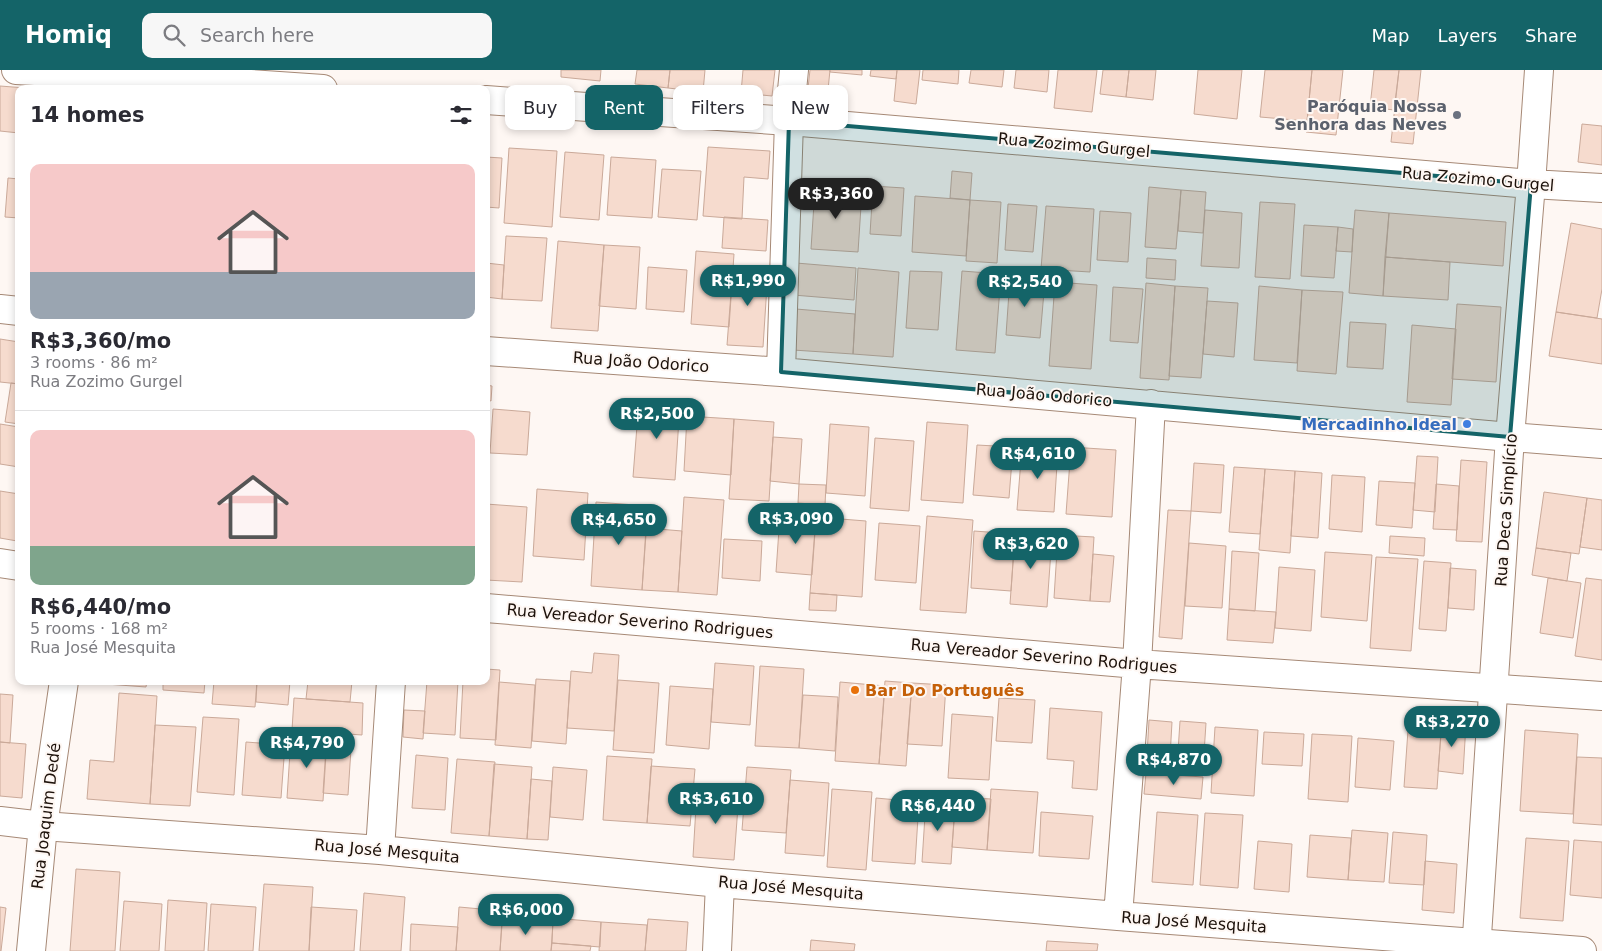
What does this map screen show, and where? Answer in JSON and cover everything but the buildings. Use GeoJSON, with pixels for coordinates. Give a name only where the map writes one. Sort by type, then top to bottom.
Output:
{"type":"FeatureCollection","features":[{"type":"Feature","properties":{"kind":"street"},"geometry":{"type":"LineString","coordinates":[[16,70],[253,85]]}},
{"type":"Feature","properties":{"kind":"street"},"geometry":{"type":"LineString","coordinates":[[793,85],[794,70]]}},
{"type":"Feature","properties":{"kind":"street","name":"Rua Deca Simplício"},"geometry":{"type":"LineString","coordinates":[[1476,947],[1510,437],[1539,70]]}},
{"type":"Feature","properties":{"kind":"street","name":"Rua Zozimo Gurgel"},"geometry":{"type":"LineString","coordinates":[[490,100],[773,120]]}},
{"type":"Feature","properties":{"kind":"street","name":"Rua Zozimo Gurgel"},"geometry":{"type":"LineString","coordinates":[[848,126],[1531,184],[1602,188]]}},
{"type":"Feature","properties":{"kind":"street"},"geometry":{"type":"LineString","coordinates":[[781,372],[789,130]]}},
{"type":"Feature","properties":{"kind":"street"},"geometry":{"type":"LineString","coordinates":[[0,309],[15,311]]}},
{"type":"Feature","properties":{"kind":"street","name":"Rua João Odorico"},"geometry":{"type":"LineString","coordinates":[[490,351],[781,372],[1602,444]]}},
{"type":"Feature","properties":{"kind":"street"},"geometry":{"type":"LineString","coordinates":[[1118,916],[1137,664],[1151,404]]}},
{"type":"Feature","properties":{"kind":"street"},"geometry":{"type":"LineString","coordinates":[[0,563],[15,565]]}},
{"type":"Feature","properties":{"kind":"street","name":"Rua Vereador Severino Rodrigues"},"geometry":{"type":"LineString","coordinates":[[490,608],[1137,664],[1494,687],[1602,696]]}},
{"type":"Feature","properties":{"kind":"street","name":"Rua Joaquim Dedé"},"geometry":{"type":"LineString","coordinates":[[31,951],[43,826],[63,685]]}},
{"type":"Feature","properties":{"kind":"street"},"geometry":{"type":"LineString","coordinates":[[380,850],[391,685]]}},
{"type":"Feature","properties":{"kind":"street","name":"Rua José Mesquita"},"geometry":{"type":"LineString","coordinates":[[0,821],[43,826],[380,850],[720,882],[1476,947],[1582,951]]}},
{"type":"Feature","properties":{"kind":"street"},"geometry":{"type":"LineString","coordinates":[[716,951],[720,882]]}},
{"type":"Feature","properties":{"kind":"highlighted area"},"geometry":{"type":"Polygon","coordinates":[[[789,121],[1531,184],[1510,437],[781,372],[789,121]]]}},
{"type":"Feature","properties":{"kind":"place","name":"Paróquia Nossa Senhora das Neves"},"geometry":{"type":"Point","coordinates":[1457,115]}},
{"type":"Feature","properties":{"kind":"place","name":"Mercadinho Ideal"},"geometry":{"type":"Point","coordinates":[1467,424]}},
{"type":"Feature","properties":{"kind":"place","name":"Bar Do Português"},"geometry":{"type":"Point","coordinates":[855,690]}}]}
